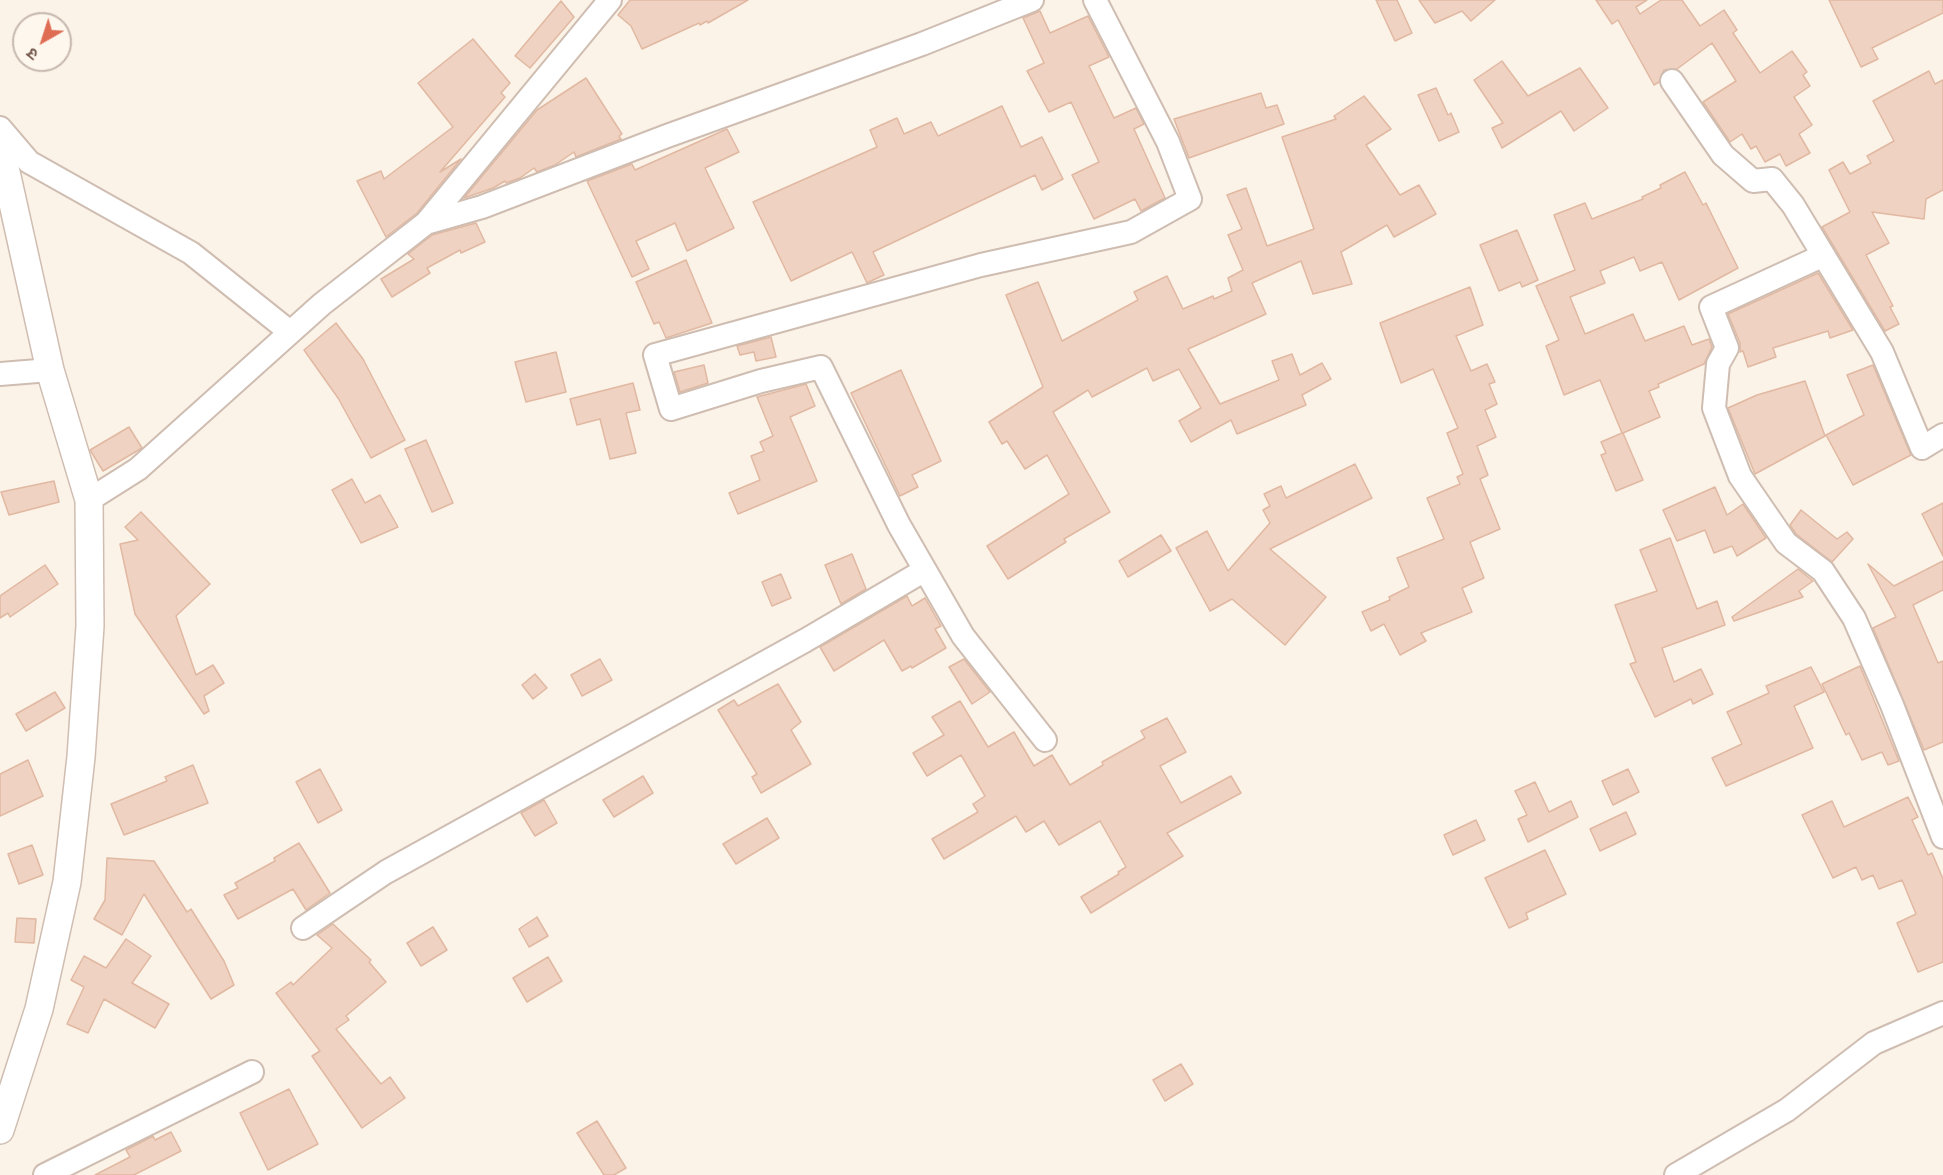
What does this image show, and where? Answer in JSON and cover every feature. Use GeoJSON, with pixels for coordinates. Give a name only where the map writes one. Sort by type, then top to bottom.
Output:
{"type":"FeatureCollection","features":[{"type":"Feature","properties":{"kind":"street"},"geometry":{"type":"LineString","coordinates":[[89,500],[138,469],[290,332],[426,223],[610,0]]}},
{"type":"Feature","properties":{"kind":"street"},"geometry":{"type":"LineString","coordinates":[[426,223],[482,207],[667,136],[922,44],[1032,0]]}},
{"type":"Feature","properties":{"kind":"street"},"geometry":{"type":"LineString","coordinates":[[1045,740],[963,636],[899,525],[821,368],[760,381],[672,409],[655,355],[981,265],[1131,232],[1190,199],[1168,142],[1095,0]]}},
{"type":"Feature","properties":{"kind":"street"},"geometry":{"type":"LineString","coordinates":[[1672,81],[1723,155],[1753,181],[1772,180],[1793,205],[1882,352],[1922,448],[1943,435]]}},
{"type":"Feature","properties":{"kind":"street"},"geometry":{"type":"LineString","coordinates":[[0,128],[30,162],[191,253],[290,332]]}},
{"type":"Feature","properties":{"kind":"street"},"geometry":{"type":"LineString","coordinates":[[0,144],[50,370],[89,500],[90,626],[81,757],[67,882],[39,1010],[9,1080],[0,1130]]}},
{"type":"Feature","properties":{"kind":"street"},"geometry":{"type":"LineString","coordinates":[[1822,256],[1711,307],[1726,348],[1718,364],[1713,408],[1740,476],[1786,543],[1823,571],[1854,618],[1892,705],[1943,837]]}},
{"type":"Feature","properties":{"kind":"street"},"geometry":{"type":"LineString","coordinates":[[0,374],[50,370]]}},
{"type":"Feature","properties":{"kind":"street"},"geometry":{"type":"LineString","coordinates":[[303,928],[386,872],[806,640],[925,570]]}},
{"type":"Feature","properties":{"kind":"street"},"geometry":{"type":"LineString","coordinates":[[1676,1175],[1787,1110],[1874,1043],[1943,1013]]}},
{"type":"Feature","properties":{"kind":"street"},"geometry":{"type":"LineString","coordinates":[[45,1175],[252,1072]]}},
{"type":"Feature","properties":{"kind":"building"},"geometry":{"type":"Polygon","coordinates":[[[630,0],[748,0],[708,23],[707,21],[700,25],[699,23],[642,49],[631,26],[618,15],[630,0]]]}},
{"type":"Feature","properties":{"kind":"building"},"geometry":{"type":"Polygon","coordinates":[[[1376,0],[1397,0],[1412,33],[1395,41],[1376,0]]]}},
{"type":"Feature","properties":{"kind":"building"},"geometry":{"type":"Polygon","coordinates":[[[1419,0],[1495,0],[1471,21],[1462,11],[1435,23],[1419,0]]]}},
{"type":"Feature","properties":{"kind":"building"},"geometry":{"type":"Polygon","coordinates":[[[1596,0],[1647,0],[1636,7],[1640,14],[1661,0],[1682,0],[1700,26],[1724,10],[1737,30],[1733,33],[1760,73],[1792,51],[1807,72],[1803,75],[1810,86],[1794,97],[1812,125],[1799,134],[1810,153],[1786,166],[1780,154],[1765,162],[1756,146],[1751,149],[1742,134],[1730,142],[1703,102],[1736,81],[1712,43],[1677,69],[1664,70],[1659,82],[1654,85],[1618,20],[1612,24],[1596,0]]]}},
{"type":"Feature","properties":{"kind":"building"},"geometry":{"type":"Polygon","coordinates":[[[1829,0],[1943,0],[1943,13],[1872,48],[1878,59],[1861,67],[1829,0]]]}},
{"type":"Feature","properties":{"kind":"building"},"geometry":{"type":"Polygon","coordinates":[[[561,1],[574,17],[530,68],[515,56],[561,1]]]}},
{"type":"Feature","properties":{"kind":"building"},"geometry":{"type":"Polygon","coordinates":[[[1040,11],[1050,33],[1088,16],[1109,57],[1089,66],[1114,118],[1136,108],[1144,124],[1134,129],[1165,198],[1141,211],[1135,199],[1094,219],[1072,175],[1099,162],[1071,102],[1049,112],[1027,71],[1044,63],[1023,18],[1040,11]]]}},
{"type":"Feature","properties":{"kind":"building"},"geometry":{"type":"Polygon","coordinates":[[[473,39],[510,83],[501,93],[505,97],[440,172],[461,159],[417,213],[386,237],[357,181],[381,171],[384,179],[453,127],[418,83],[473,39]]]}},
{"type":"Feature","properties":{"kind":"building"},"geometry":{"type":"Polygon","coordinates":[[[1502,61],[1528,96],[1580,68],[1608,108],[1574,131],[1561,111],[1502,148],[1492,128],[1503,123],[1474,80],[1502,61]]]}},
{"type":"Feature","properties":{"kind":"building"},"geometry":{"type":"Polygon","coordinates":[[[1929,71],[1935,84],[1943,80],[1943,190],[1926,199],[1924,219],[1872,212],[1889,243],[1866,255],[1893,306],[1890,307],[1899,324],[1885,331],[1822,227],[1850,212],[1829,170],[1843,162],[1850,174],[1871,163],[1867,156],[1894,141],[1873,101],[1929,71]]]}},
{"type":"Feature","properties":{"kind":"building"},"geometry":{"type":"Polygon","coordinates":[[[586,78],[622,134],[619,136],[621,139],[576,157],[574,152],[555,165],[537,172],[534,168],[520,178],[506,183],[505,181],[493,188],[464,198],[537,110],[586,78]]]}},
{"type":"Feature","properties":{"kind":"building"},"geometry":{"type":"Polygon","coordinates":[[[1436,88],[1448,115],[1451,113],[1459,132],[1439,141],[1418,95],[1436,88]]]}},
{"type":"Feature","properties":{"kind":"building"},"geometry":{"type":"Polygon","coordinates":[[[1261,93],[1266,108],[1277,105],[1284,124],[1189,158],[1174,119],[1261,93]]]}},
{"type":"Feature","properties":{"kind":"building"},"geometry":{"type":"Polygon","coordinates":[[[1364,96],[1391,129],[1366,145],[1400,195],[1419,185],[1436,214],[1394,237],[1387,225],[1341,252],[1352,284],[1313,294],[1301,261],[1252,283],[1266,314],[1188,349],[1220,404],[1279,380],[1272,361],[1292,354],[1300,375],[1322,363],[1331,379],[1302,395],[1306,405],[1237,434],[1231,420],[1191,442],[1179,421],[1201,408],[1179,369],[1153,381],[1147,368],[1092,397],[1088,390],[1053,412],[1110,512],[1064,539],[1066,542],[1008,579],[987,546],[1069,494],[1047,455],[1025,469],[1007,441],[1002,444],[989,422],[1043,387],[1006,295],[1038,282],[1062,341],[1138,300],[1134,292],[1167,276],[1183,309],[1213,296],[1214,299],[1232,291],[1228,278],[1243,270],[1228,235],[1242,229],[1227,195],[1246,188],[1267,246],[1314,229],[1282,137],[1336,119],[1334,116],[1364,96]]]}},
{"type":"Feature","properties":{"kind":"building"},"geometry":{"type":"Polygon","coordinates":[[[1002,106],[1021,147],[1042,137],[1063,179],[1042,190],[1035,175],[873,252],[884,275],[867,283],[852,252],[791,281],[753,202],[877,147],[870,130],[897,118],[904,134],[931,122],[938,136],[1002,106]]]}},
{"type":"Feature","properties":{"kind":"building"},"geometry":{"type":"Polygon","coordinates":[[[727,129],[739,152],[705,168],[734,228],[687,251],[675,223],[636,241],[649,269],[632,277],[587,181],[632,164],[635,170],[727,129]]]}},
{"type":"Feature","properties":{"kind":"building"},"geometry":{"type":"Polygon","coordinates":[[[1685,172],[1703,205],[1706,203],[1738,268],[1679,300],[1662,262],[1640,271],[1634,257],[1600,271],[1605,283],[1570,297],[1585,334],[1633,314],[1645,341],[1684,326],[1692,345],[1709,339],[1712,347],[1704,364],[1658,384],[1659,387],[1649,391],[1660,417],[1623,433],[1643,480],[1616,491],[1601,455],[1606,453],[1601,442],[1622,433],[1600,380],[1564,395],[1546,346],[1559,340],[1536,286],[1575,270],[1554,215],[1585,203],[1592,219],[1643,199],[1642,197],[1661,188],[1660,185],[1685,172]]]}},
{"type":"Feature","properties":{"kind":"building"},"geometry":{"type":"Polygon","coordinates":[[[476,223],[485,242],[461,253],[460,250],[427,268],[430,273],[392,297],[381,279],[414,259],[408,254],[432,235],[476,223]]]}},
{"type":"Feature","properties":{"kind":"building"},"geometry":{"type":"Polygon","coordinates":[[[1517,230],[1538,280],[1522,287],[1520,282],[1499,291],[1480,245],[1517,230]]]}},
{"type":"Feature","properties":{"kind":"building"},"geometry":{"type":"Polygon","coordinates":[[[686,260],[712,323],[666,338],[659,322],[654,324],[636,282],[686,260]]]}},
{"type":"Feature","properties":{"kind":"building"},"geometry":{"type":"Polygon","coordinates":[[[1818,273],[1853,330],[1830,338],[1828,331],[1773,348],[1776,357],[1748,367],[1743,351],[1740,352],[1740,343],[1728,314],[1818,273]]]}},
{"type":"Feature","properties":{"kind":"building"},"geometry":{"type":"Polygon","coordinates":[[[1470,287],[1483,325],[1456,336],[1471,371],[1487,364],[1495,382],[1489,384],[1497,404],[1485,410],[1496,437],[1477,446],[1488,475],[1480,479],[1500,529],[1470,542],[1484,578],[1462,588],[1472,612],[1421,633],[1426,641],[1400,655],[1384,624],[1371,631],[1362,612],[1390,600],[1389,597],[1409,587],[1397,558],[1444,539],[1427,498],[1460,484],[1457,477],[1463,474],[1447,433],[1458,428],[1433,369],[1401,383],[1380,323],[1470,287]]]}},
{"type":"Feature","properties":{"kind":"building"},"geometry":{"type":"Polygon","coordinates":[[[336,323],[363,359],[405,440],[371,458],[338,398],[304,350],[336,323]]]}},
{"type":"Feature","properties":{"kind":"building"},"geometry":{"type":"Polygon","coordinates":[[[771,337],[776,357],[756,361],[754,352],[740,355],[737,346],[771,337]]]}},
{"type":"Feature","properties":{"kind":"building"},"geometry":{"type":"Polygon","coordinates":[[[556,352],[566,392],[526,402],[515,362],[556,352]]]}},
{"type":"Feature","properties":{"kind":"building"},"geometry":{"type":"Polygon","coordinates":[[[704,365],[708,383],[680,392],[674,372],[704,365]]]}},
{"type":"Feature","properties":{"kind":"building"},"geometry":{"type":"Polygon","coordinates":[[[1873,365],[1911,455],[1853,485],[1826,435],[1864,415],[1847,375],[1873,365]]]}},
{"type":"Feature","properties":{"kind":"building"},"geometry":{"type":"Polygon","coordinates":[[[901,370],[941,461],[912,475],[918,487],[900,496],[851,393],[901,370]]]}},
{"type":"Feature","properties":{"kind":"building"},"geometry":{"type":"Polygon","coordinates":[[[1805,381],[1825,436],[1755,474],[1728,408],[1757,395],[1805,381]]]}},
{"type":"Feature","properties":{"kind":"building"},"geometry":{"type":"Polygon","coordinates":[[[633,383],[640,410],[626,413],[636,453],[610,459],[600,419],[577,425],[570,399],[633,383]]]}},
{"type":"Feature","properties":{"kind":"building"},"geometry":{"type":"Polygon","coordinates":[[[806,384],[815,406],[790,417],[817,481],[738,514],[729,493],[760,480],[751,456],[764,451],[760,442],[773,436],[757,397],[806,384]]]}},
{"type":"Feature","properties":{"kind":"building"},"geometry":{"type":"Polygon","coordinates":[[[129,427],[142,448],[103,471],[90,450],[129,427]]]}},
{"type":"Feature","properties":{"kind":"building"},"geometry":{"type":"Polygon","coordinates":[[[426,440],[453,503],[432,512],[405,449],[426,440]]]}},
{"type":"Feature","properties":{"kind":"building"},"geometry":{"type":"Polygon","coordinates":[[[1355,464],[1372,498],[1270,549],[1326,597],[1285,645],[1232,599],[1210,611],[1176,548],[1207,531],[1228,571],[1270,523],[1263,510],[1270,506],[1264,494],[1281,486],[1286,498],[1355,464]]]}},
{"type":"Feature","properties":{"kind":"building"},"geometry":{"type":"Polygon","coordinates":[[[352,479],[365,503],[380,495],[398,527],[361,543],[332,490],[352,479]]]}},
{"type":"Feature","properties":{"kind":"building"},"geometry":{"type":"Polygon","coordinates":[[[54,481],[59,502],[9,515],[1,492],[54,481]]]}},
{"type":"Feature","properties":{"kind":"building"},"geometry":{"type":"Polygon","coordinates":[[[1715,487],[1727,515],[1743,504],[1766,538],[1737,556],[1732,546],[1714,553],[1705,530],[1677,541],[1663,510],[1715,487]]]}},
{"type":"Feature","properties":{"kind":"building"},"geometry":{"type":"Polygon","coordinates":[[[1943,503],[1943,556],[1922,514],[1943,503]]]}},
{"type":"Feature","properties":{"kind":"building"},"geometry":{"type":"Polygon","coordinates":[[[1801,510],[1837,539],[1847,532],[1853,539],[1832,562],[1796,534],[1790,525],[1801,510]]]}},
{"type":"Feature","properties":{"kind":"building"},"geometry":{"type":"Polygon","coordinates":[[[141,512],[210,584],[176,616],[196,675],[213,665],[224,683],[204,696],[209,711],[204,714],[135,614],[120,544],[138,540],[125,527],[141,512]]]}},
{"type":"Feature","properties":{"kind":"building"},"geometry":{"type":"Polygon","coordinates":[[[1161,535],[1171,551],[1128,577],[1119,561],[1161,535]]]}},
{"type":"Feature","properties":{"kind":"building"},"geometry":{"type":"Polygon","coordinates":[[[1670,538],[1697,609],[1717,601],[1725,625],[1662,648],[1674,682],[1701,669],[1713,694],[1693,704],[1691,699],[1655,717],[1630,664],[1636,662],[1615,605],[1657,591],[1640,550],[1670,538]]]}},
{"type":"Feature","properties":{"kind":"building"},"geometry":{"type":"Polygon","coordinates":[[[852,554],[866,589],[841,604],[825,565],[852,554]]]}},
{"type":"Feature","properties":{"kind":"building"},"geometry":{"type":"Polygon","coordinates":[[[1943,561],[1943,590],[1913,605],[1938,663],[1943,661],[1943,742],[1924,750],[1873,628],[1896,617],[1868,564],[1894,586],[1943,561]]]}},
{"type":"Feature","properties":{"kind":"building"},"geometry":{"type":"Polygon","coordinates":[[[45,565],[58,584],[10,617],[8,613],[0,618],[0,596],[45,565]]]}},
{"type":"Feature","properties":{"kind":"building"},"geometry":{"type":"Polygon","coordinates":[[[1798,569],[1813,581],[1799,591],[1803,597],[1734,621],[1732,617],[1798,569]]]}},
{"type":"Feature","properties":{"kind":"building"},"geometry":{"type":"Polygon","coordinates":[[[781,574],[791,598],[772,606],[762,582],[781,574]]]}},
{"type":"Feature","properties":{"kind":"building"},"geometry":{"type":"Polygon","coordinates":[[[907,596],[912,606],[925,598],[941,626],[935,629],[946,648],[912,668],[911,666],[902,671],[884,640],[834,671],[820,647],[907,596]]]}},
{"type":"Feature","properties":{"kind":"building"},"geometry":{"type":"Polygon","coordinates":[[[600,659],[612,680],[582,696],[571,675],[600,659]]]}},
{"type":"Feature","properties":{"kind":"building"},"geometry":{"type":"Polygon","coordinates":[[[964,659],[990,692],[972,704],[949,667],[964,659]]]}},
{"type":"Feature","properties":{"kind":"building"},"geometry":{"type":"Polygon","coordinates":[[[1860,666],[1899,761],[1888,765],[1882,752],[1862,760],[1849,733],[1846,735],[1822,684],[1860,666]]]}},
{"type":"Feature","properties":{"kind":"building"},"geometry":{"type":"Polygon","coordinates":[[[1811,667],[1824,692],[1794,706],[1813,748],[1726,786],[1712,758],[1742,744],[1727,712],[1769,693],[1766,686],[1811,667]]]}},
{"type":"Feature","properties":{"kind":"building"},"geometry":{"type":"Polygon","coordinates":[[[535,674],[547,688],[533,699],[522,685],[535,674]]]}},
{"type":"Feature","properties":{"kind":"building"},"geometry":{"type":"Polygon","coordinates":[[[778,684],[801,722],[791,730],[811,764],[761,793],[752,777],[757,774],[718,710],[734,700],[738,706],[778,684]]]}},
{"type":"Feature","properties":{"kind":"building"},"geometry":{"type":"Polygon","coordinates":[[[55,692],[65,708],[26,731],[16,714],[55,692]]]}},
{"type":"Feature","properties":{"kind":"building"},"geometry":{"type":"Polygon","coordinates":[[[960,701],[988,747],[1014,732],[1034,766],[1052,755],[1070,785],[1103,765],[1102,762],[1145,738],[1141,731],[1167,718],[1186,752],[1160,766],[1181,803],[1231,776],[1241,793],[1167,833],[1183,856],[1091,913],[1081,897],[1119,874],[1118,872],[1126,867],[1100,821],[1059,845],[1044,821],[1026,832],[1016,816],[944,859],[932,839],[978,812],[973,804],[985,796],[961,755],[927,776],[913,753],[944,735],[932,717],[960,701]]]}},
{"type":"Feature","properties":{"kind":"building"},"geometry":{"type":"Polygon","coordinates":[[[28,760],[43,796],[0,816],[0,774],[28,760]]]}},
{"type":"Feature","properties":{"kind":"building"},"geometry":{"type":"Polygon","coordinates":[[[193,765],[208,803],[124,835],[111,804],[167,781],[165,777],[193,765]]]}},
{"type":"Feature","properties":{"kind":"building"},"geometry":{"type":"Polygon","coordinates":[[[320,769],[342,810],[318,823],[296,782],[320,769]]]}},
{"type":"Feature","properties":{"kind":"building"},"geometry":{"type":"Polygon","coordinates":[[[1628,769],[1639,792],[1613,805],[1602,781],[1628,769]]]}},
{"type":"Feature","properties":{"kind":"building"},"geometry":{"type":"Polygon","coordinates":[[[643,776],[653,793],[614,817],[603,800],[643,776]]]}},
{"type":"Feature","properties":{"kind":"building"},"geometry":{"type":"Polygon","coordinates":[[[1535,782],[1549,812],[1571,801],[1578,817],[1528,842],[1518,819],[1527,815],[1515,791],[1535,782]]]}},
{"type":"Feature","properties":{"kind":"building"},"geometry":{"type":"Polygon","coordinates":[[[1908,797],[1918,817],[1912,820],[1928,855],[1932,853],[1943,879],[1943,962],[1918,972],[1897,923],[1916,914],[1902,880],[1879,889],[1873,875],[1862,880],[1856,867],[1833,878],[1802,815],[1832,801],[1844,827],[1908,797]]]}},
{"type":"Feature","properties":{"kind":"building"},"geometry":{"type":"Polygon","coordinates":[[[544,800],[557,823],[535,836],[521,813],[544,800]]]}},
{"type":"Feature","properties":{"kind":"building"},"geometry":{"type":"Polygon","coordinates":[[[1626,812],[1636,834],[1600,851],[1590,829],[1626,812]]]}},
{"type":"Feature","properties":{"kind":"building"},"geometry":{"type":"Polygon","coordinates":[[[767,818],[779,838],[736,864],[723,844],[767,818]]]}},
{"type":"Feature","properties":{"kind":"building"},"geometry":{"type":"Polygon","coordinates":[[[1476,820],[1485,840],[1453,855],[1444,835],[1476,820]]]}},
{"type":"Feature","properties":{"kind":"building"},"geometry":{"type":"Polygon","coordinates":[[[299,843],[330,893],[306,910],[293,889],[238,919],[224,895],[238,888],[235,883],[275,861],[274,858],[299,843]]]}},
{"type":"Feature","properties":{"kind":"building"},"geometry":{"type":"Polygon","coordinates":[[[32,845],[43,875],[19,884],[8,854],[32,845]]]}},
{"type":"Feature","properties":{"kind":"building"},"geometry":{"type":"Polygon","coordinates":[[[1545,850],[1566,894],[1526,913],[1528,919],[1509,928],[1485,878],[1545,850]]]}},
{"type":"Feature","properties":{"kind":"building"},"geometry":{"type":"Polygon","coordinates":[[[107,858],[154,861],[187,912],[191,909],[224,961],[234,985],[211,999],[144,894],[122,935],[94,919],[105,900],[107,858]]]}},
{"type":"Feature","properties":{"kind":"building"},"geometry":{"type":"Polygon","coordinates":[[[537,917],[548,936],[529,947],[519,929],[537,917]]]}},
{"type":"Feature","properties":{"kind":"building"},"geometry":{"type":"Polygon","coordinates":[[[17,918],[36,919],[34,943],[15,942],[17,918]]]}},
{"type":"Feature","properties":{"kind":"building"},"geometry":{"type":"Polygon","coordinates":[[[333,924],[371,960],[369,962],[386,982],[346,1016],[349,1020],[336,1029],[381,1084],[390,1077],[405,1098],[362,1128],[312,1056],[320,1051],[276,993],[291,982],[293,985],[332,948],[317,935],[333,924]]]}},
{"type":"Feature","properties":{"kind":"building"},"geometry":{"type":"Polygon","coordinates":[[[433,927],[447,950],[421,966],[407,943],[433,927]]]}},
{"type":"Feature","properties":{"kind":"building"},"geometry":{"type":"Polygon","coordinates":[[[126,939],[151,956],[132,983],[169,1004],[155,1028],[104,999],[88,1033],[67,1024],[84,987],[71,980],[84,956],[106,968],[126,939]]]}},
{"type":"Feature","properties":{"kind":"building"},"geometry":{"type":"Polygon","coordinates":[[[548,957],[562,981],[527,1002],[513,978],[548,957]]]}},
{"type":"Feature","properties":{"kind":"building"},"geometry":{"type":"Polygon","coordinates":[[[1181,1064],[1193,1084],[1165,1101],[1153,1080],[1181,1064]]]}},
{"type":"Feature","properties":{"kind":"building"},"geometry":{"type":"Polygon","coordinates":[[[289,1089],[318,1144],[268,1170],[240,1113],[289,1089]]]}},
{"type":"Feature","properties":{"kind":"building"},"geometry":{"type":"Polygon","coordinates":[[[597,1121],[626,1168],[614,1175],[604,1175],[577,1133],[597,1121]]]}},
{"type":"Feature","properties":{"kind":"building"},"geometry":{"type":"Polygon","coordinates":[[[171,1132],[181,1151],[134,1175],[95,1175],[130,1157],[126,1150],[153,1136],[155,1140],[171,1132]]]}}]}
